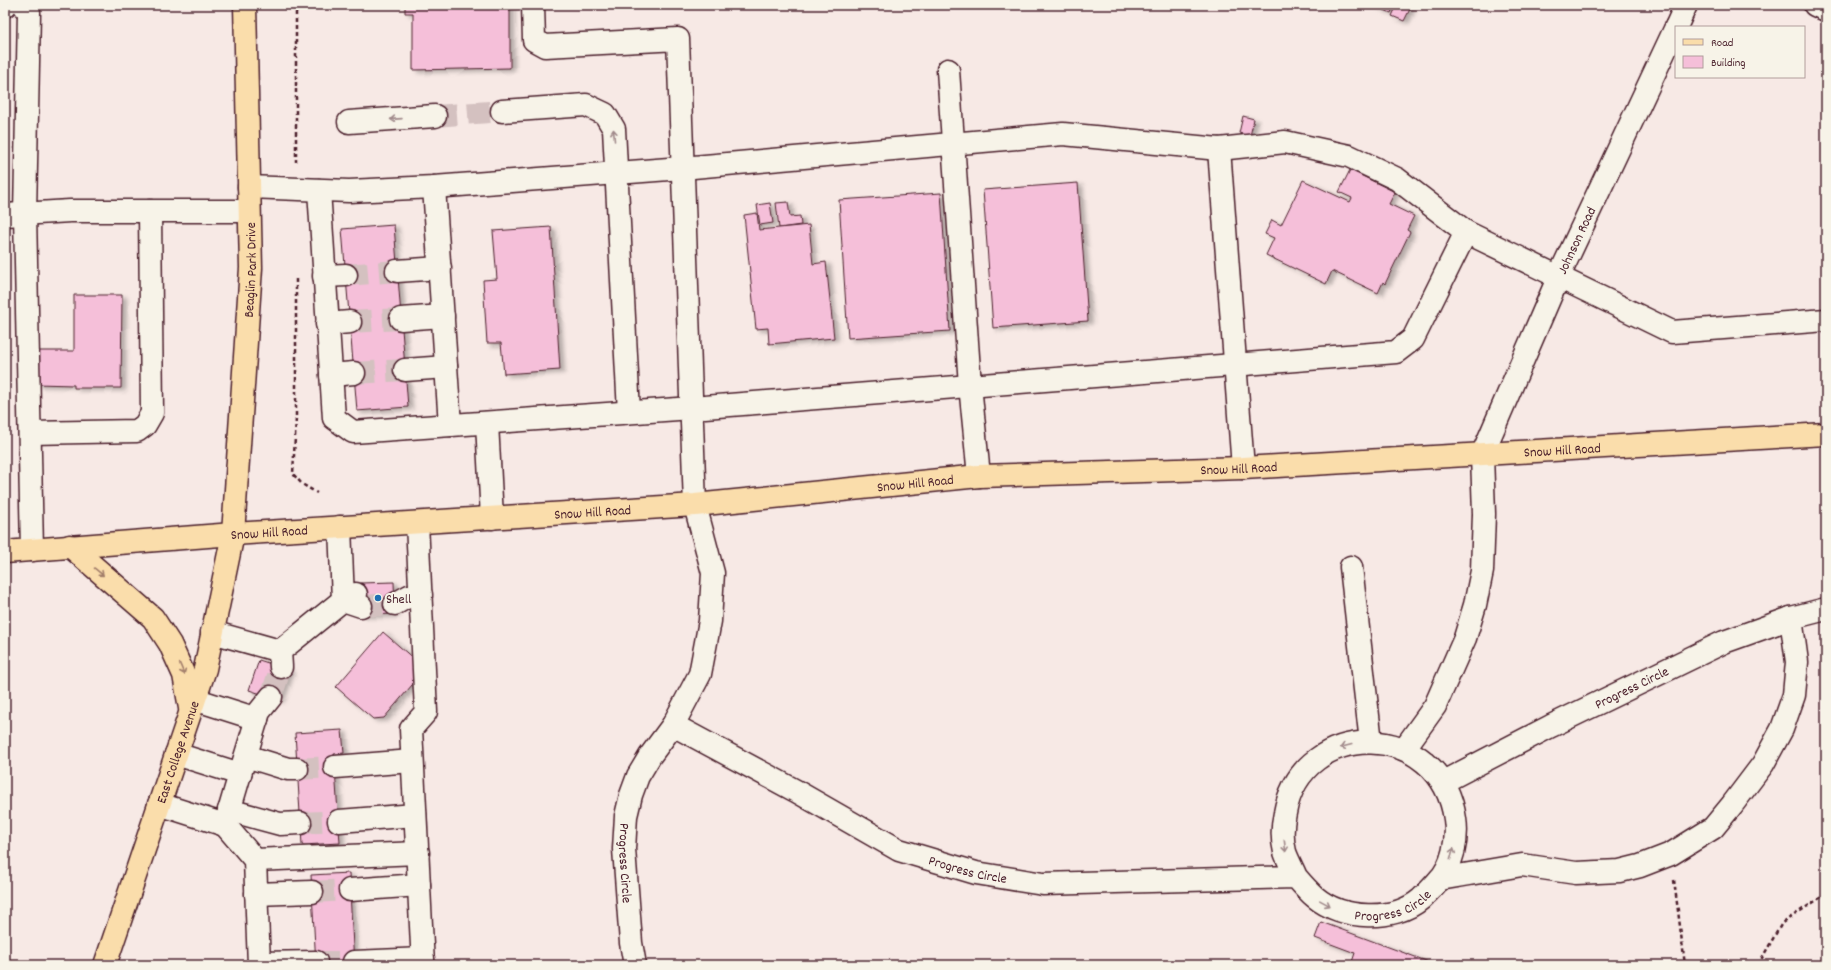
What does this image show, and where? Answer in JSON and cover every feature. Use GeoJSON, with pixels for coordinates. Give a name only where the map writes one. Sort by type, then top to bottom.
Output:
{"type":"FeatureCollection","features":[{"type":"Feature","properties":{"kind":"main road","name":"Beaglin Park Drive"},"geometry":{"type":"LineString","coordinates":[[232,534],[251,268],[245,5]]}},
{"type":"Feature","properties":{"kind":"main road","name":"Snow Hill Road"},"geometry":{"type":"LineString","coordinates":[[5,552],[232,534],[695,506],[979,476],[1243,468],[1826,434]]}},
{"type":"Feature","properties":{"kind":"main road","name":"East College Avenue"},"geometry":{"type":"LineString","coordinates":[[105,965],[205,669],[232,534]]}},
{"type":"Feature","properties":{"kind":"main road"},"geometry":{"type":"LineString","coordinates":[[70,546],[153,618],[170,644],[184,675],[193,705]]}},
{"type":"Feature","properties":{"kind":"street"},"geometry":{"type":"LineString","coordinates":[[24,5],[29,12],[15,214],[30,434],[32,550]]}},
{"type":"Feature","properties":{"kind":"street","name":"Progress Circle"},"geometry":{"type":"LineString","coordinates":[[533,5],[534,40],[545,46],[678,39],[695,506],[713,573],[710,621],[700,674],[673,725],[650,756],[638,776],[631,795],[626,816],[624,849],[631,943],[635,965]]}},
{"type":"Feature","properties":{"kind":"street","name":"Johnson Road"},"geometry":{"type":"LineString","coordinates":[[1676,26],[1686,5]]}},
{"type":"Feature","properties":{"kind":"street"},"geometry":{"type":"LineString","coordinates":[[1815,5],[1826,10]]}},
{"type":"Feature","properties":{"kind":"street","name":"Johnson Road"},"geometry":{"type":"LineString","coordinates":[[1482,455],[1559,276],[1675,29]]}},
{"type":"Feature","properties":{"kind":"street"},"geometry":{"type":"LineString","coordinates":[[948,70],[970,385],[979,476]]}},
{"type":"Feature","properties":{"kind":"street"},"geometry":{"type":"LineString","coordinates":[[502,111],[586,105],[605,114],[614,129],[629,412]]}},
{"type":"Feature","properties":{"kind":"street"},"geometry":{"type":"LineString","coordinates":[[348,122],[435,116]]}},
{"type":"Feature","properties":{"kind":"street"},"geometry":{"type":"LineString","coordinates":[[249,186],[349,191],[434,188],[616,174],[1063,134],[1219,149],[1285,142],[1349,156],[1397,179],[1466,232],[1672,332],[1826,320]]}},
{"type":"Feature","properties":{"kind":"street"},"geometry":{"type":"LineString","coordinates":[[1219,149],[1243,468]]}},
{"type":"Feature","properties":{"kind":"street"},"geometry":{"type":"LineString","coordinates":[[434,188],[450,425]]}},
{"type":"Feature","properties":{"kind":"street"},"geometry":{"type":"LineString","coordinates":[[319,190],[334,418],[353,432],[692,408],[1396,352],[1413,339],[1466,232]]}},
{"type":"Feature","properties":{"kind":"street"},"geometry":{"type":"LineString","coordinates":[[30,434],[137,431],[145,425],[149,419],[152,413],[150,210]]}},
{"type":"Feature","properties":{"kind":"street"},"geometry":{"type":"LineString","coordinates":[[15,214],[70,211],[249,211]]}},
{"type":"Feature","properties":{"kind":"street"},"geometry":{"type":"LineString","coordinates":[[397,272],[440,268]]}},
{"type":"Feature","properties":{"kind":"street"},"geometry":{"type":"LineString","coordinates":[[324,276],[346,275]]}},
{"type":"Feature","properties":{"kind":"street"},"geometry":{"type":"LineString","coordinates":[[401,319],[443,316]]}},
{"type":"Feature","properties":{"kind":"street"},"geometry":{"type":"LineString","coordinates":[[327,324],[350,322]]}},
{"type":"Feature","properties":{"kind":"street"},"geometry":{"type":"LineString","coordinates":[[405,370],[446,367]]}},
{"type":"Feature","properties":{"kind":"street"},"geometry":{"type":"LineString","coordinates":[[331,375],[354,373]]}},
{"type":"Feature","properties":{"kind":"street"},"geometry":{"type":"LineString","coordinates":[[487,423],[492,518]]}},
{"type":"Feature","properties":{"kind":"street"},"geometry":{"type":"LineString","coordinates":[[1404,749],[1435,706],[1465,638],[1475,605],[1482,571],[1484,514],[1482,455]]}},
{"type":"Feature","properties":{"kind":"street"},"geometry":{"type":"LineString","coordinates":[[354,962],[423,962],[411,729],[426,712],[405,596],[417,523]]}},
{"type":"Feature","properties":{"kind":"street"},"geometry":{"type":"LineString","coordinates":[[212,632],[276,660],[355,600],[340,527]]}},
{"type":"Feature","properties":{"kind":"street"},"geometry":{"type":"LineString","coordinates":[[1351,567],[1372,742]]}},
{"type":"Feature","properties":{"kind":"street","name":"Progress Circle"},"geometry":{"type":"LineString","coordinates":[[1443,782],[1551,726],[1724,642],[1791,618],[1826,609]]}},
{"type":"Feature","properties":{"kind":"street"},"geometry":{"type":"LineString","coordinates":[[1440,879],[1522,865],[1576,873],[1620,871],[1640,866],[1671,854],[1713,828],[1763,764],[1782,729],[1794,695],[1796,675],[1797,662],[1791,618]]}},
{"type":"Feature","properties":{"kind":"street"},"geometry":{"type":"LineString","coordinates":[[193,705],[261,705],[227,817]]}},
{"type":"Feature","properties":{"kind":"street","name":"Progress Circle"},"geometry":{"type":"LineString","coordinates":[[673,725],[899,850],[976,873],[1044,884],[1296,877]]}},
{"type":"Feature","properties":{"kind":"street","name":"Progress Circle"},"geometry":{"type":"LineString","coordinates":[[1372,742],[1388,744],[1404,749],[1424,761],[1443,782],[1453,806],[1456,831],[1452,856],[1440,879],[1421,900],[1395,912],[1368,916],[1340,911],[1315,898],[1296,877],[1285,852],[1282,826],[1287,799],[1301,775],[1320,757],[1345,745],[1372,742]]}},
{"type":"Feature","properties":{"kind":"street"},"geometry":{"type":"LineString","coordinates":[[176,754],[243,765],[297,769]]}},
{"type":"Feature","properties":{"kind":"street"},"geometry":{"type":"LineString","coordinates":[[335,767],[412,761]]}},
{"type":"Feature","properties":{"kind":"street"},"geometry":{"type":"LineString","coordinates":[[159,804],[227,817],[280,824],[300,823]]}},
{"type":"Feature","properties":{"kind":"street"},"geometry":{"type":"LineString","coordinates":[[339,821],[416,815]]}},
{"type":"Feature","properties":{"kind":"street"},"geometry":{"type":"LineString","coordinates":[[227,817],[255,860],[259,964],[316,962]]}},
{"type":"Feature","properties":{"kind":"street"},"geometry":{"type":"LineString","coordinates":[[255,860],[418,853]]}},
{"type":"Feature","properties":{"kind":"street"},"geometry":{"type":"LineString","coordinates":[[350,890],[419,885]]}},
{"type":"Feature","properties":{"kind":"street"},"geometry":{"type":"LineString","coordinates":[[256,894],[312,892]]}},
{"type":"Feature","properties":{"kind":"path"},"geometry":{"type":"LineString","coordinates":[[1671,854],[1685,965]]}},
{"type":"Feature","properties":{"kind":"path"},"geometry":{"type":"LineString","coordinates":[[1758,965],[1782,923],[1826,894]]}},
{"type":"Feature","properties":{"kind":"building"},"geometry":{"type":"Polygon","coordinates":[[[405,5],[510,5],[510,68],[413,70],[413,13],[405,13],[405,5]]]}},
{"type":"Feature","properties":{"kind":"building"},"geometry":{"type":"Polygon","coordinates":[[[1373,5],[1394,5],[1391,13],[1373,5]]]}},
{"type":"Feature","properties":{"kind":"building"},"geometry":{"type":"Polygon","coordinates":[[[1397,5],[1412,5],[1404,21],[1392,16],[1397,5]]]}},
{"type":"Feature","properties":{"kind":"building"},"geometry":{"type":"Polygon","coordinates":[[[1243,116],[1254,119],[1250,136],[1239,133],[1243,116]]]}},
{"type":"Feature","properties":{"kind":"building"},"geometry":{"type":"Polygon","coordinates":[[[1350,170],[1395,192],[1389,204],[1414,216],[1407,230],[1410,232],[1385,284],[1383,282],[1378,293],[1332,271],[1326,284],[1266,255],[1274,238],[1265,234],[1272,220],[1281,225],[1303,180],[1350,202],[1352,198],[1339,192],[1350,170]]]}},
{"type":"Feature","properties":{"kind":"building"},"geometry":{"type":"Polygon","coordinates":[[[1078,183],[1088,321],[993,328],[983,190],[1078,183]]]}},
{"type":"Feature","properties":{"kind":"building"},"geometry":{"type":"Polygon","coordinates":[[[941,193],[950,331],[848,338],[839,200],[941,193]]]}},
{"type":"Feature","properties":{"kind":"building"},"geometry":{"type":"Polygon","coordinates":[[[788,202],[790,217],[800,216],[801,225],[779,228],[776,203],[788,202]]]}},
{"type":"Feature","properties":{"kind":"building"},"geometry":{"type":"Polygon","coordinates":[[[770,203],[773,223],[760,225],[757,205],[770,203]]]}},
{"type":"Feature","properties":{"kind":"building"},"geometry":{"type":"Polygon","coordinates":[[[757,213],[759,230],[809,225],[813,264],[826,262],[834,338],[769,344],[768,328],[756,329],[744,215],[757,213]]]}},
{"type":"Feature","properties":{"kind":"building"},"geometry":{"type":"Polygon","coordinates":[[[394,225],[408,407],[357,411],[342,229],[394,225]]]}},
{"type":"Feature","properties":{"kind":"building"},"geometry":{"type":"Polygon","coordinates":[[[551,227],[560,370],[504,374],[501,343],[487,343],[483,280],[497,279],[493,231],[551,227]]]}},
{"type":"Feature","properties":{"kind":"building"},"geometry":{"type":"Polygon","coordinates":[[[74,295],[122,295],[121,388],[74,388],[74,385],[36,384],[36,351],[74,351],[74,295]]]}},
{"type":"Feature","properties":{"kind":"building","name":"Shell"},"geometry":{"type":"Polygon","coordinates":[[[394,582],[395,614],[362,615],[361,583],[394,582]]]}},
{"type":"Feature","properties":{"kind":"building"},"geometry":{"type":"Polygon","coordinates":[[[383,632],[415,660],[418,678],[384,718],[373,719],[336,687],[383,632]]]}},
{"type":"Feature","properties":{"kind":"building"},"geometry":{"type":"Polygon","coordinates":[[[259,660],[290,670],[279,700],[249,690],[259,660]]]}},
{"type":"Feature","properties":{"kind":"building"},"geometry":{"type":"Polygon","coordinates":[[[342,730],[344,753],[334,754],[340,843],[302,845],[295,733],[342,730]]]}},
{"type":"Feature","properties":{"kind":"building"},"geometry":{"type":"Polygon","coordinates":[[[349,873],[354,965],[316,965],[311,875],[349,873]]]}},
{"type":"Feature","properties":{"kind":"building"},"geometry":{"type":"Polygon","coordinates":[[[1321,922],[1437,965],[1351,965],[1355,953],[1315,938],[1321,922]]]}},
{"type":"Feature","properties":{"kind":"tunnel"},"geometry":{"type":"LineString","coordinates":[[435,116],[502,111]]}},
{"type":"Feature","properties":{"kind":"tunnel"},"geometry":{"type":"LineString","coordinates":[[346,275],[397,271]]}},
{"type":"Feature","properties":{"kind":"tunnel"},"geometry":{"type":"LineString","coordinates":[[350,322],[401,319]]}},
{"type":"Feature","properties":{"kind":"tunnel"},"geometry":{"type":"LineString","coordinates":[[354,373],[405,370]]}},
{"type":"Feature","properties":{"kind":"tunnel"},"geometry":{"type":"LineString","coordinates":[[361,606],[395,604]]}},
{"type":"Feature","properties":{"kind":"tunnel"},"geometry":{"type":"LineString","coordinates":[[271,697],[281,667]]}},
{"type":"Feature","properties":{"kind":"tunnel"},"geometry":{"type":"LineString","coordinates":[[297,769],[335,767]]}},
{"type":"Feature","properties":{"kind":"tunnel"},"geometry":{"type":"LineString","coordinates":[[300,823],[339,821]]}},
{"type":"Feature","properties":{"kind":"tunnel"},"geometry":{"type":"LineString","coordinates":[[312,892],[350,890]]}},
{"type":"Feature","properties":{"kind":"tunnel"},"geometry":{"type":"LineString","coordinates":[[316,962],[354,962]]}},
{"type":"Feature","properties":{"kind":"place","name":"Shell"},"geometry":{"type":"Point","coordinates":[378,598]}}]}
